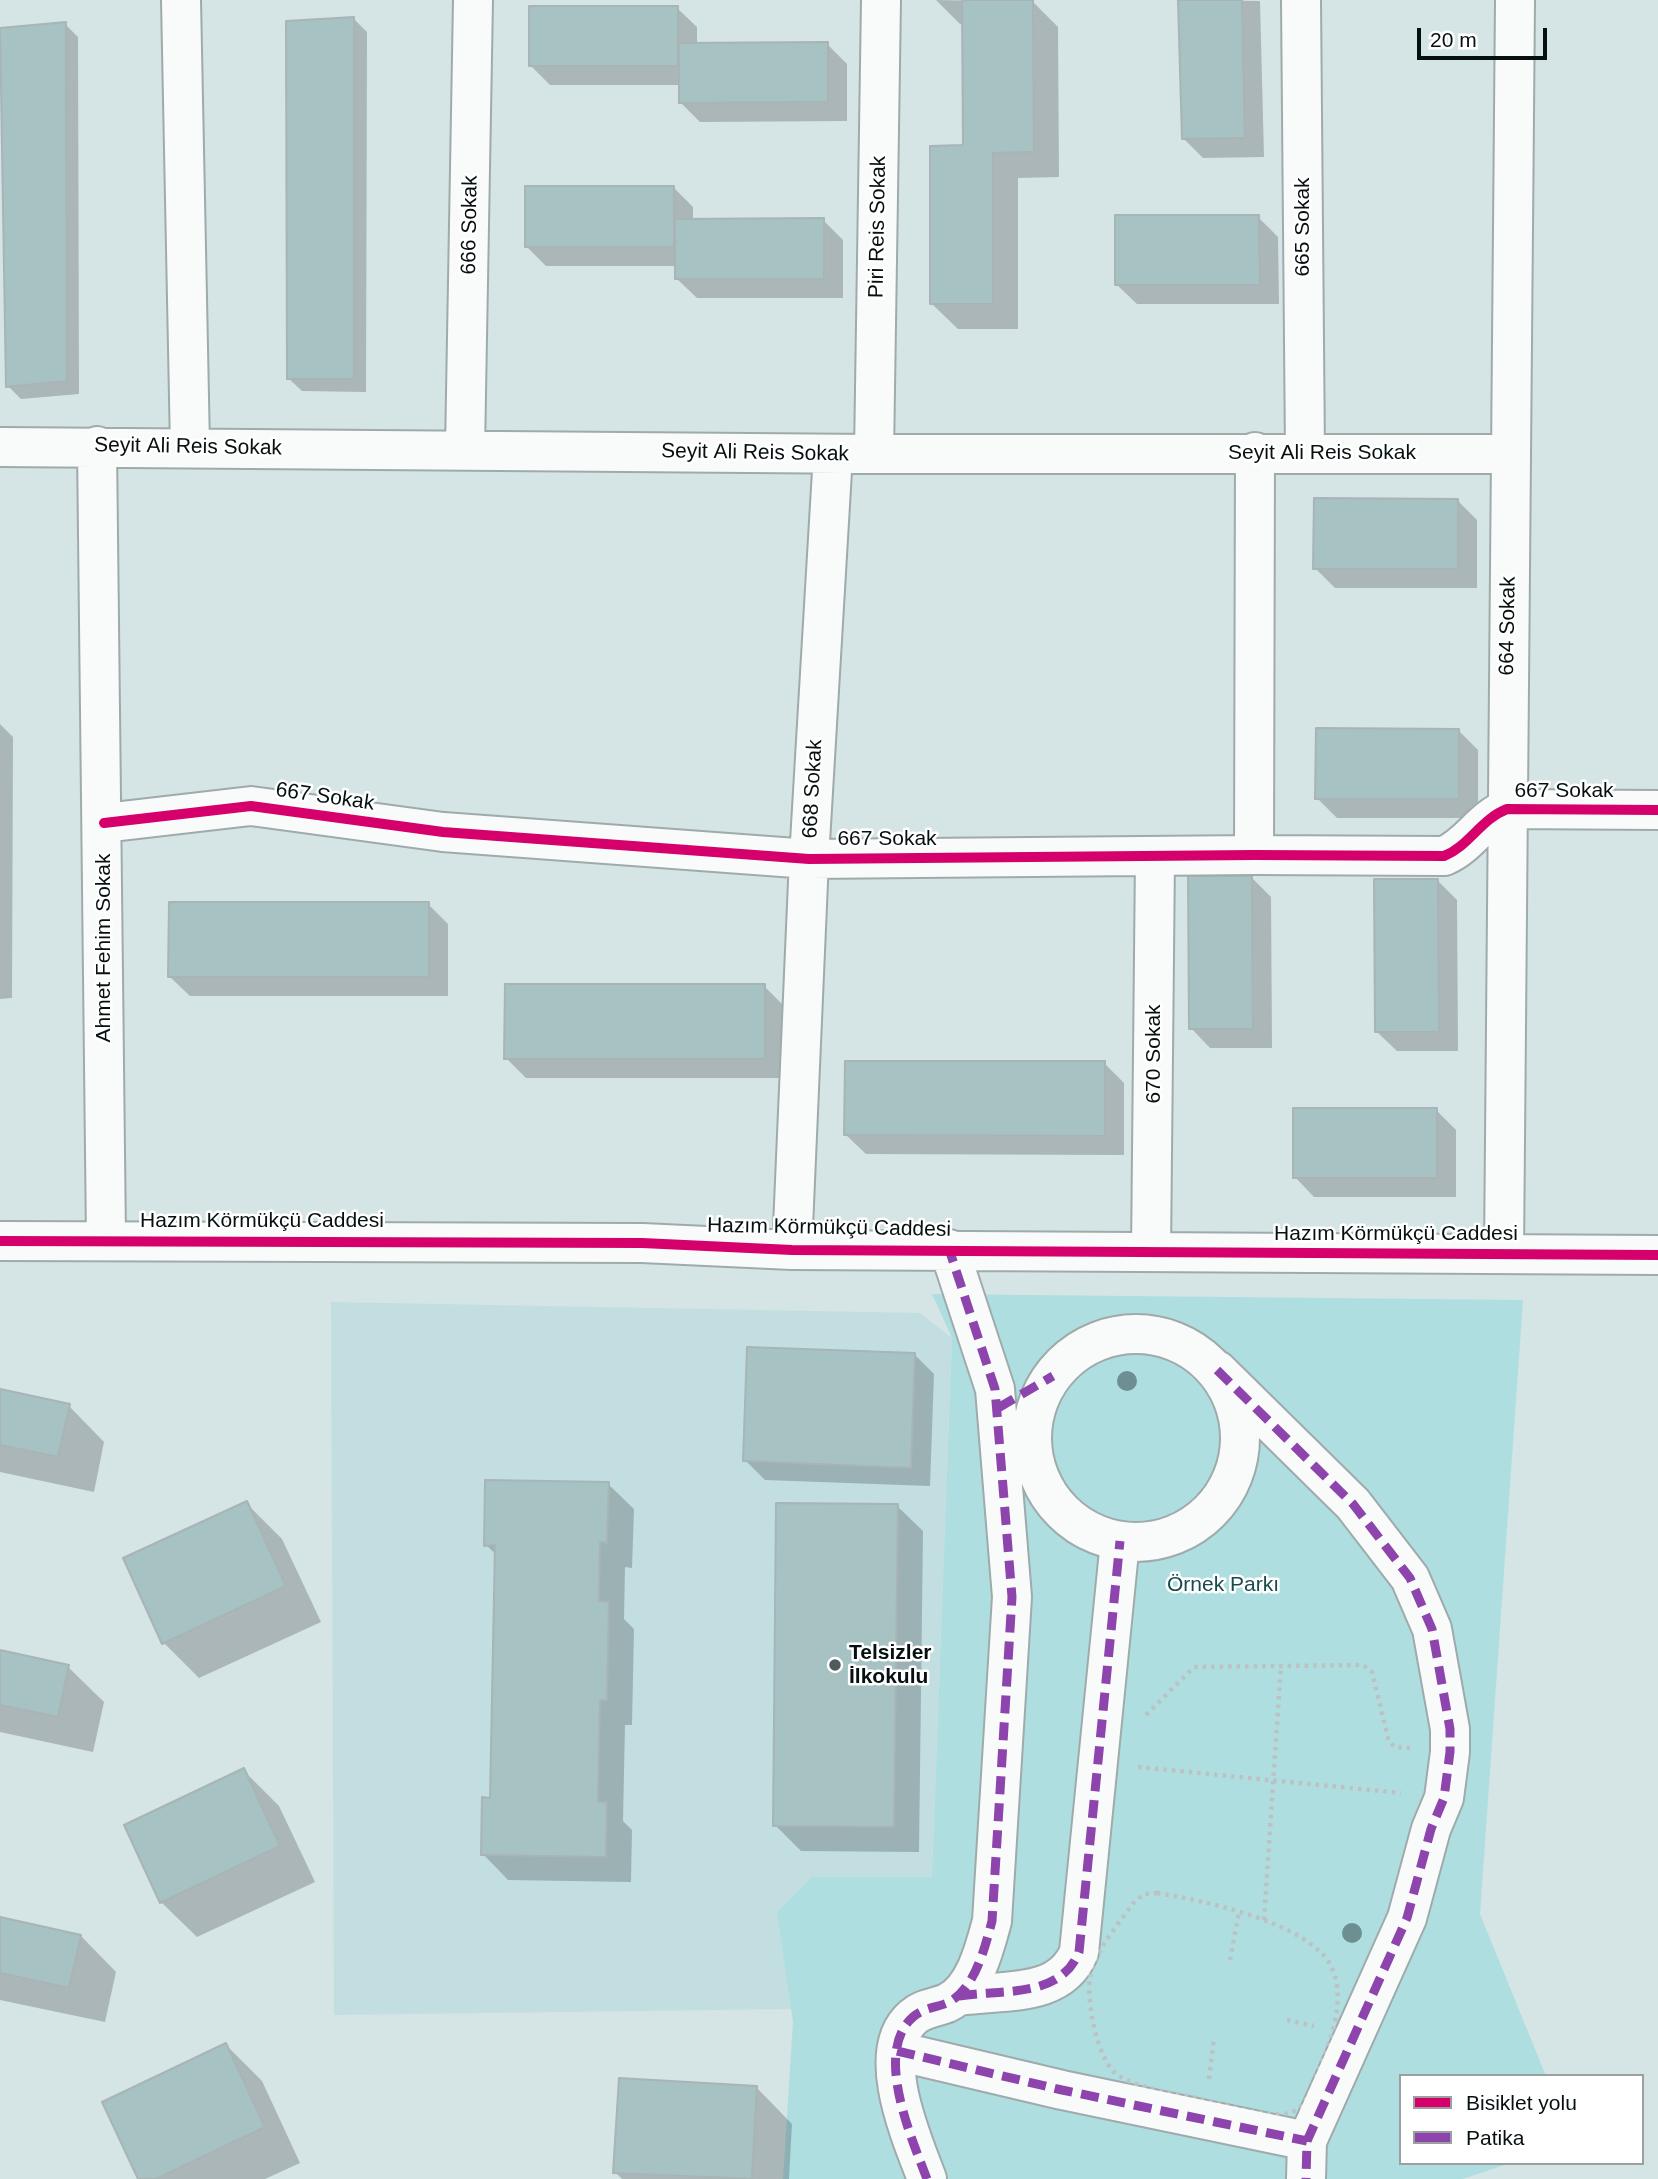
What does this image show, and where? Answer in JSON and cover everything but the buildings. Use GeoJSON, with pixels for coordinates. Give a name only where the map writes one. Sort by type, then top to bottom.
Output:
{"type":"FeatureCollection","features":[{"type":"Feature","properties":{"kind":"street"},"geometry":{"type":"LineString","coordinates":[[181,0],[190,447]]}},
{"type":"Feature","properties":{"kind":"street","name":"666 Sokak"},"geometry":{"type":"LineString","coordinates":[[465,450],[473,0]]}},
{"type":"Feature","properties":{"kind":"street","name":"Piri Reis Sokak"},"geometry":{"type":"LineString","coordinates":[[874,454],[881,0]]}},
{"type":"Feature","properties":{"kind":"street","name":"665 Sokak"},"geometry":{"type":"LineString","coordinates":[[1301,0],[1305,454]]}},
{"type":"Feature","properties":{"kind":"street","name":"664 Sokak"},"geometry":{"type":"LineString","coordinates":[[1504,1252],[1515,0]]}},
{"type":"Feature","properties":{"kind":"street","name":"Ahmet Fehim Sokak"},"geometry":{"type":"LineString","coordinates":[[97,446],[104,823],[106,1239]]}},
{"type":"Feature","properties":{"kind":"street","name":"Seyit Ali Reis Sokak"},"geometry":{"type":"LineString","coordinates":[[0,447],[833,454],[1510,454]]}},
{"type":"Feature","properties":{"kind":"street"},"geometry":{"type":"LineString","coordinates":[[1254,855],[1255,452]]}},
{"type":"Feature","properties":{"kind":"street","name":"668 Sokak"},"geometry":{"type":"LineString","coordinates":[[792,1250],[809,859],[833,454]]}},
{"type":"Feature","properties":{"kind":"street","name":"667 Sokak"},"geometry":{"type":"LineString","coordinates":[[104,823],[251,806],[443,832],[809,859],[1444,856],[1463,845],[1493,814],[1507,809],[1658,810]]}},
{"type":"Feature","properties":{"kind":"street","name":"670 Sokak"},"geometry":{"type":"LineString","coordinates":[[1151,1252],[1155,856]]}},
{"type":"Feature","properties":{"kind":"street","name":"Hazım Körmükçü Caddesi"},"geometry":{"type":"LineString","coordinates":[[0,1241],[106,1239],[642,1243],[792,1250],[1504,1252],[1658,1255]]}},
{"type":"Feature","properties":{"kind":"street"},"geometry":{"type":"LineString","coordinates":[[948,1249],[995,1389],[1012,1610],[996,1898],[984,1949],[959,1996]]}},
{"type":"Feature","properties":{"kind":"street"},"geometry":{"type":"LineString","coordinates":[[1217,1370],[1234,1404],[1240,1432],[1237,1464],[1223,1495],[1202,1519],[1173,1536],[1141,1542],[1120,1541],[1093,1533],[1066,1515],[1046,1489],[1034,1458],[1033,1426],[1041,1398],[1053,1376],[1070,1358],[1091,1344],[1127,1334],[1152,1335],[1176,1342],[1217,1370],[1353,1504],[1410,1578],[1432,1629],[1446,1695],[1451,1752],[1444,1798],[1431,1829],[1398,1943],[1307,2141],[1306,2179]]}},
{"type":"Feature","properties":{"kind":"street"},"geometry":{"type":"LineString","coordinates":[[998,1408],[1053,1376]]}},
{"type":"Feature","properties":{"kind":"street"},"geometry":{"type":"LineString","coordinates":[[927,2179],[898,2093],[897,2051],[900,2034],[913,2017],[959,1996],[1039,1987],[1056,1982],[1071,1971],[1079,1952],[1120,1541]]}},
{"type":"Feature","properties":{"kind":"street"},"geometry":{"type":"LineString","coordinates":[[897,2051],[1062,2090],[1307,2141]]}},
{"type":"Feature","properties":{"kind":"path"},"geometry":{"type":"LineString","coordinates":[[1264,1920],[1281,1665]]}},
{"type":"Feature","properties":{"kind":"path"},"geometry":{"type":"LineString","coordinates":[[1144,1717],[1194,1667],[1363,1665],[1372,1672],[1384,1733],[1389,1742],[1395,1747],[1451,1752]]}},
{"type":"Feature","properties":{"kind":"path"},"geometry":{"type":"LineString","coordinates":[[1099,1763],[1444,1798]]}},
{"type":"Feature","properties":{"kind":"path"},"geometry":{"type":"LineString","coordinates":[[1144,1894],[1189,1898],[1239,1912],[1264,1920],[1301,1939],[1329,1963],[1337,1993],[1334,2030],[1307,2098],[1299,2108],[1279,2114],[1137,2084],[1109,2068],[1099,2048],[1091,1993],[1091,1970],[1112,1933],[1135,1901],[1144,1894]]}},
{"type":"Feature","properties":{"kind":"path"},"geometry":{"type":"LineString","coordinates":[[1230,1960],[1239,1912]]}},
{"type":"Feature","properties":{"kind":"path"},"geometry":{"type":"LineString","coordinates":[[1206,2100],[1214,2038]]}},
{"type":"Feature","properties":{"kind":"shaded area"},"geometry":{"type":"Polygon","coordinates":[[[331,1302],[920,1313],[952,1338],[932,1877],[791,2009],[334,2015],[331,1302]]]}},
{"type":"Feature","properties":{"kind":"green space","name":"Örnek Parkı"},"geometry":{"type":"Polygon","coordinates":[[[932,1294],[1523,1300],[1480,1914],[1545,2074],[1399,2074],[1399,2165],[1504,2165],[1463,2179],[783,2179],[793,2022],[777,1912],[812,1877],[932,1877],[952,1338],[932,1294]]]}},
{"type":"Feature","properties":{"kind":"marked path"},"geometry":{"type":"LineString","coordinates":[[927,2179],[899,2096],[896,2051],[902,2032],[913,2017],[947,2003],[965,1988],[977,1967],[992,1921],[1012,1597],[995,1389],[949,1249]]}},
{"type":"Feature","properties":{"kind":"marked path"},"geometry":{"type":"LineString","coordinates":[[1217,1370],[1353,1504],[1410,1578],[1432,1629],[1450,1729],[1444,1798],[1431,1829],[1407,1918],[1307,2141],[1306,2179]]}},
{"type":"Feature","properties":{"kind":"marked path"},"geometry":{"type":"LineString","coordinates":[[998,1408],[1053,1376]]}},
{"type":"Feature","properties":{"kind":"marked path"},"geometry":{"type":"LineString","coordinates":[[959,1996],[1044,1985],[1058,1978],[1070,1967],[1079,1952],[1120,1541]]}},
{"type":"Feature","properties":{"kind":"marked path"},"geometry":{"type":"LineString","coordinates":[[897,2051],[1062,2090],[1307,2141]]}},
{"type":"Feature","properties":{"kind":"cycle path"},"geometry":{"type":"LineString","coordinates":[[104,823],[251,806],[443,832],[809,859],[1444,856],[1453,852],[1490,819],[1507,809],[1658,810]]}},
{"type":"Feature","properties":{"kind":"cycle path"},"geometry":{"type":"LineString","coordinates":[[0,1241],[642,1243],[792,1250],[1658,1255]]}},
{"type":"Feature","properties":{"kind":"place","name":"Telsizler İlkokulu"},"geometry":{"type":"Point","coordinates":[835,1665]}}]}
